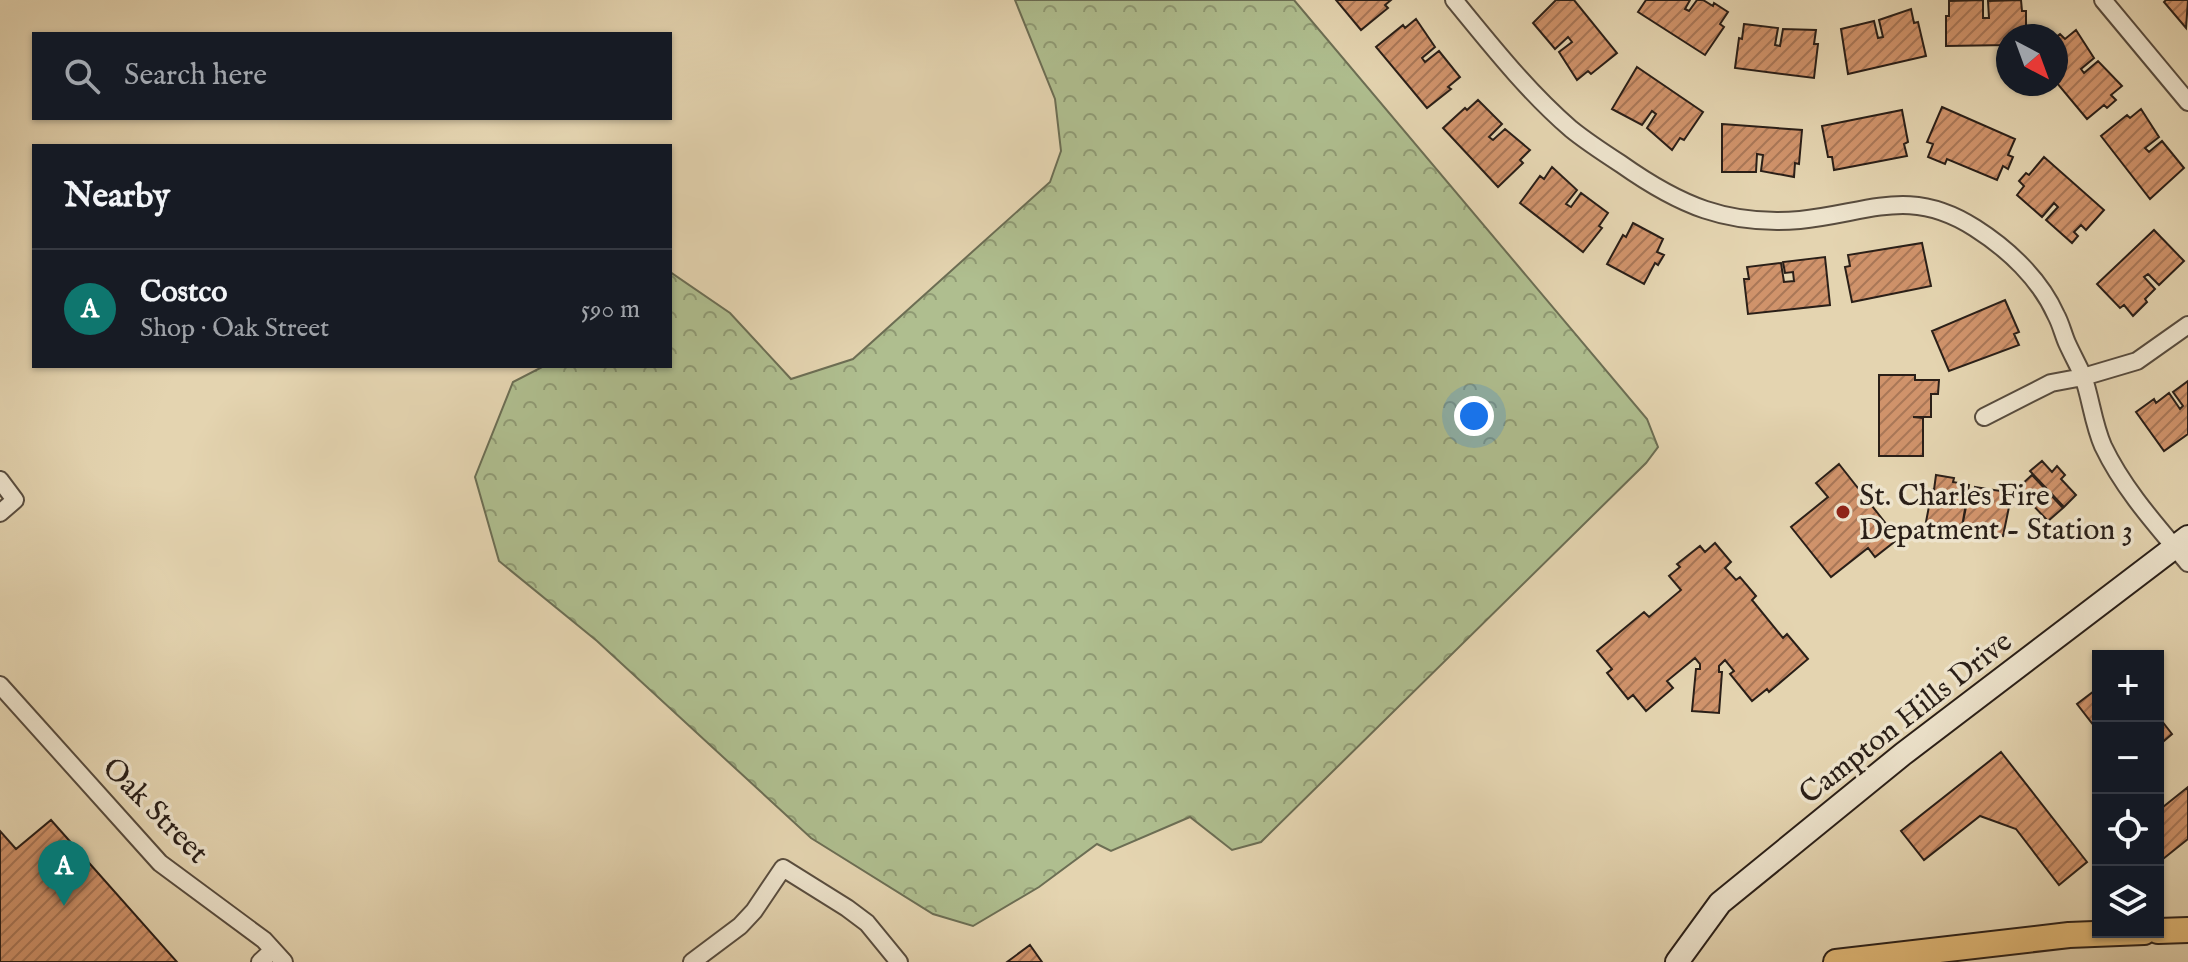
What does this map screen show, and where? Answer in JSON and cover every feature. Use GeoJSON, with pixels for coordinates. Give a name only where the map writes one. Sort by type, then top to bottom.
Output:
{"type":"FeatureCollection","features":[{"type":"Feature","properties":{"kind":"main road"},"geometry":{"type":"LineString","coordinates":[[2164,931],[2188,930]]}},
{"type":"Feature","properties":{"kind":"main road"},"geometry":{"type":"LineString","coordinates":[[1836,962],[2092,934]]}},
{"type":"Feature","properties":{"kind":"street"},"geometry":{"type":"LineString","coordinates":[[1454,0],[1534,95],[1573,131],[1675,200],[1699,210],[1742,219],[1800,220],[1883,205],[1923,205],[1953,214],[1978,229],[2036,281],[2056,314],[2083,377],[2102,442],[2113,466],[2127,488],[2184,549]]}},
{"type":"Feature","properties":{"kind":"street"},"geometry":{"type":"LineString","coordinates":[[2103,0],[2188,102]]}},
{"type":"Feature","properties":{"kind":"street"},"geometry":{"type":"LineString","coordinates":[[1984,417],[2051,383],[2137,361],[2188,325]]}},
{"type":"Feature","properties":{"kind":"street"},"geometry":{"type":"LineString","coordinates":[[0,480],[15,500],[0,513]]}},
{"type":"Feature","properties":{"kind":"street","name":"Campton Hills Drive"},"geometry":{"type":"LineString","coordinates":[[1677,962],[1720,903],[1903,754],[2184,549]]}},
{"type":"Feature","properties":{"kind":"street","name":"Oak Street"},"geometry":{"type":"LineString","coordinates":[[0,685],[160,863],[264,940],[279,956]]}},
{"type":"Feature","properties":{"kind":"street"},"geometry":{"type":"LineString","coordinates":[[692,962],[740,926],[783,868],[867,923],[899,962]]}},
{"type":"Feature","properties":{"kind":"street"},"geometry":{"type":"LineString","coordinates":[[260,962],[279,956]]}},
{"type":"Feature","properties":{"kind":"green space"},"geometry":{"type":"Polygon","coordinates":[[[1015,0],[1294,0],[1647,419],[1658,447],[1646,463],[1261,842],[1232,850],[1190,817],[1111,851],[1097,844],[1039,887],[973,926],[933,914],[811,838],[597,641],[499,561],[475,477],[513,382],[540,368],[672,368],[672,273],[730,313],[791,379],[853,359],[1050,182],[1061,151],[1055,99],[1015,0]]]}},
{"type":"Feature","properties":{"kind":"building"},"geometry":{"type":"Polygon","coordinates":[[[1336,0],[1391,0],[1385,5],[1388,8],[1361,30],[1336,0]]]}},
{"type":"Feature","properties":{"kind":"building"},"geometry":{"type":"Polygon","coordinates":[[[1556,0],[1574,0],[1617,53],[1591,74],[1588,71],[1577,80],[1559,52],[1572,42],[1568,37],[1555,49],[1533,23],[1556,0]]]}},
{"type":"Feature","properties":{"kind":"building"},"geometry":{"type":"Polygon","coordinates":[[[1646,0],[1690,0],[1685,9],[1689,11],[1697,0],[1703,0],[1728,12],[1720,24],[1724,27],[1705,55],[1638,12],[1646,0]]]}},
{"type":"Feature","properties":{"kind":"building"},"geometry":{"type":"Polygon","coordinates":[[[1983,0],[1983,18],[1989,18],[1988,1],[2021,0],[2022,11],[2026,11],[2026,24],[1996,24],[1996,45],[1946,46],[1949,1],[1983,0]]]}},
{"type":"Feature","properties":{"kind":"building"},"geometry":{"type":"Polygon","coordinates":[[[2188,0],[2186,28],[2164,2],[2188,0]]]}},
{"type":"Feature","properties":{"kind":"building"},"geometry":{"type":"Polygon","coordinates":[[[1911,9],[1914,23],[1918,22],[1926,56],[1848,74],[1841,29],[1874,21],[1878,38],[1883,37],[1879,20],[1911,9]]]}},
{"type":"Feature","properties":{"kind":"building"},"geometry":{"type":"Polygon","coordinates":[[[1416,19],[1435,47],[1422,58],[1425,62],[1439,51],[1460,77],[1448,87],[1451,89],[1427,108],[1376,47],[1403,25],[1405,28],[1416,19]]]}},
{"type":"Feature","properties":{"kind":"building"},"geometry":{"type":"Polygon","coordinates":[[[1744,24],[1778,28],[1775,45],[1780,46],[1783,29],[1816,30],[1814,44],[1818,44],[1814,78],[1735,68],[1744,24]]]}},
{"type":"Feature","properties":{"kind":"building"},"geometry":{"type":"Polygon","coordinates":[[[2076,30],[2094,58],[2081,69],[2084,73],[2098,61],[2122,86],[2111,95],[2116,100],[2087,119],[2068,96],[2068,37],[2076,30]]]}},
{"type":"Feature","properties":{"kind":"building"},"geometry":{"type":"Polygon","coordinates":[[[1637,67],[1703,112],[1684,140],[1680,138],[1672,150],[1647,128],[1656,114],[1652,111],[1642,125],[1612,109],[1637,67]]]}},
{"type":"Feature","properties":{"kind":"building"},"geometry":{"type":"Polygon","coordinates":[[[1478,100],[1502,124],[1489,137],[1493,140],[1505,129],[1530,150],[1520,160],[1523,163],[1498,187],[1443,128],[1478,100]]]}},
{"type":"Feature","properties":{"kind":"building"},"geometry":{"type":"Polygon","coordinates":[[[1942,107],[2015,139],[2008,155],[2013,157],[2008,169],[2003,166],[1997,180],[1947,159],[1945,164],[1928,157],[1933,144],[1927,142],[1942,107]]]}},
{"type":"Feature","properties":{"kind":"building"},"geometry":{"type":"Polygon","coordinates":[[[2141,109],[2159,137],[2145,148],[2149,152],[2162,141],[2184,168],[2150,199],[2101,136],[2127,115],[2130,118],[2141,109]]]}},
{"type":"Feature","properties":{"kind":"building"},"geometry":{"type":"Polygon","coordinates":[[[1902,110],[1908,142],[1904,144],[1907,156],[1834,170],[1822,126],[1902,110]]]}},
{"type":"Feature","properties":{"kind":"building"},"geometry":{"type":"Polygon","coordinates":[[[1722,124],[1802,130],[1799,164],[1795,163],[1794,177],[1761,171],[1763,155],[1757,154],[1756,172],[1722,172],[1722,124]]]}},
{"type":"Feature","properties":{"kind":"building"},"geometry":{"type":"Polygon","coordinates":[[[2044,157],[2104,210],[2086,230],[2081,225],[2074,232],[2078,236],[2072,243],[2046,220],[2058,207],[2054,203],[2042,217],[2017,195],[2024,186],[2019,181],[2026,173],[2029,175],[2044,157]]]}},
{"type":"Feature","properties":{"kind":"building"},"geometry":{"type":"Polygon","coordinates":[[[1552,167],[1577,190],[1566,204],[1571,207],[1581,193],[1608,213],[1599,226],[1602,228],[1583,252],[1520,203],[1540,176],[1544,179],[1552,167]]]}},
{"type":"Feature","properties":{"kind":"building"},"geometry":{"type":"Polygon","coordinates":[[[1633,223],[1663,239],[1657,252],[1664,255],[1658,265],[1655,263],[1644,284],[1607,264],[1633,223]]]}},
{"type":"Feature","properties":{"kind":"building"},"geometry":{"type":"Polygon","coordinates":[[[2154,230],[2184,261],[2159,285],[2148,274],[2144,277],[2155,289],[2133,316],[2124,305],[2120,308],[2097,284],[2154,230]]]}},
{"type":"Feature","properties":{"kind":"building"},"geometry":{"type":"Polygon","coordinates":[[[1922,243],[1931,286],[1852,302],[1845,267],[1850,266],[1848,255],[1922,243]]]}},
{"type":"Feature","properties":{"kind":"building"},"geometry":{"type":"Polygon","coordinates":[[[1825,257],[1830,305],[1748,314],[1744,279],[1749,279],[1747,267],[1781,263],[1784,282],[1794,281],[1793,272],[1785,273],[1783,262],[1825,257]]]}},
{"type":"Feature","properties":{"kind":"building"},"geometry":{"type":"Polygon","coordinates":[[[2005,300],[2019,332],[2014,334],[2019,345],[1949,371],[1932,331],[2005,300]]]}},
{"type":"Feature","properties":{"kind":"building"},"geometry":{"type":"Polygon","coordinates":[[[1879,375],[1915,375],[1915,380],[1939,380],[1938,394],[1931,394],[1931,417],[1913,417],[1923,418],[1923,456],[1879,456],[1879,375]]]}},
{"type":"Feature","properties":{"kind":"building"},"geometry":{"type":"Polygon","coordinates":[[[2188,381],[2188,434],[2164,451],[2136,412],[2169,393],[2180,409],[2183,406],[2173,392],[2188,381]]]}},
{"type":"Feature","properties":{"kind":"building"},"geometry":{"type":"Polygon","coordinates":[[[2042,461],[2052,472],[2057,466],[2065,475],[2061,479],[2076,495],[2064,507],[2030,471],[2042,461]]]}},
{"type":"Feature","properties":{"kind":"building","name":"St. Charles Fire Depatment - Station 3"},"geometry":{"type":"Polygon","coordinates":[[[1839,464],[1898,539],[1875,557],[1868,548],[1831,577],[1791,527],[1828,497],[1816,483],[1839,464]]]}},
{"type":"Feature","properties":{"kind":"building"},"geometry":{"type":"Polygon","coordinates":[[[1936,475],[1969,485],[1962,527],[1926,522],[1930,501],[1925,500],[1927,489],[1934,490],[1936,475]]]}},
{"type":"Feature","properties":{"kind":"building"},"geometry":{"type":"Polygon","coordinates":[[[2032,475],[2063,508],[2048,521],[2028,500],[2031,498],[2020,486],[2032,475]]]}},
{"type":"Feature","properties":{"kind":"building"},"geometry":{"type":"Polygon","coordinates":[[[1975,487],[2007,492],[2005,507],[2009,507],[2003,536],[1962,527],[1967,502],[1972,503],[1975,487]]]}},
{"type":"Feature","properties":{"kind":"building"},"geometry":{"type":"Polygon","coordinates":[[[1715,543],[1731,562],[1725,568],[1736,580],[1740,577],[1756,596],[1752,600],[1783,638],[1787,634],[1808,659],[1769,692],[1767,689],[1752,701],[1730,674],[1734,671],[1725,660],[1719,666],[1719,672],[1722,672],[1719,713],[1692,711],[1696,669],[1700,669],[1695,658],[1667,681],[1673,688],[1646,711],[1633,695],[1628,699],[1607,673],[1612,669],[1597,651],[1644,612],[1649,617],[1681,590],[1669,576],[1680,567],[1677,564],[1700,546],[1705,552],[1715,543]]]}},
{"type":"Feature","properties":{"kind":"building"},"geometry":{"type":"Polygon","coordinates":[[[2092,693],[2092,723],[2077,704],[2092,693]]]}},
{"type":"Feature","properties":{"kind":"building"},"geometry":{"type":"Polygon","coordinates":[[[2164,724],[2172,734],[2164,741],[2164,724]]]}},
{"type":"Feature","properties":{"kind":"building"},"geometry":{"type":"Polygon","coordinates":[[[2001,752],[2087,862],[2059,885],[2016,829],[1980,816],[1924,860],[1901,831],[2001,752]]]}},
{"type":"Feature","properties":{"kind":"building"},"geometry":{"type":"Polygon","coordinates":[[[2188,787],[2188,839],[2164,858],[2164,806],[2188,787]]]}},
{"type":"Feature","properties":{"kind":"building"},"geometry":{"type":"Polygon","coordinates":[[[51,820],[177,962],[0,962],[0,831],[16,849],[51,820]]]}},
{"type":"Feature","properties":{"kind":"building"},"geometry":{"type":"Polygon","coordinates":[[[1030,945],[1042,962],[1007,962],[1030,945]]]}},
{"type":"Feature","properties":{"kind":"place","name":"St. Charles Fire Depatment - Station 3"},"geometry":{"type":"Point","coordinates":[1843,512]}},
{"type":"Feature","properties":{"kind":"place","name":"Costco"},"geometry":{"type":"Point","coordinates":[64,906]}}]}
